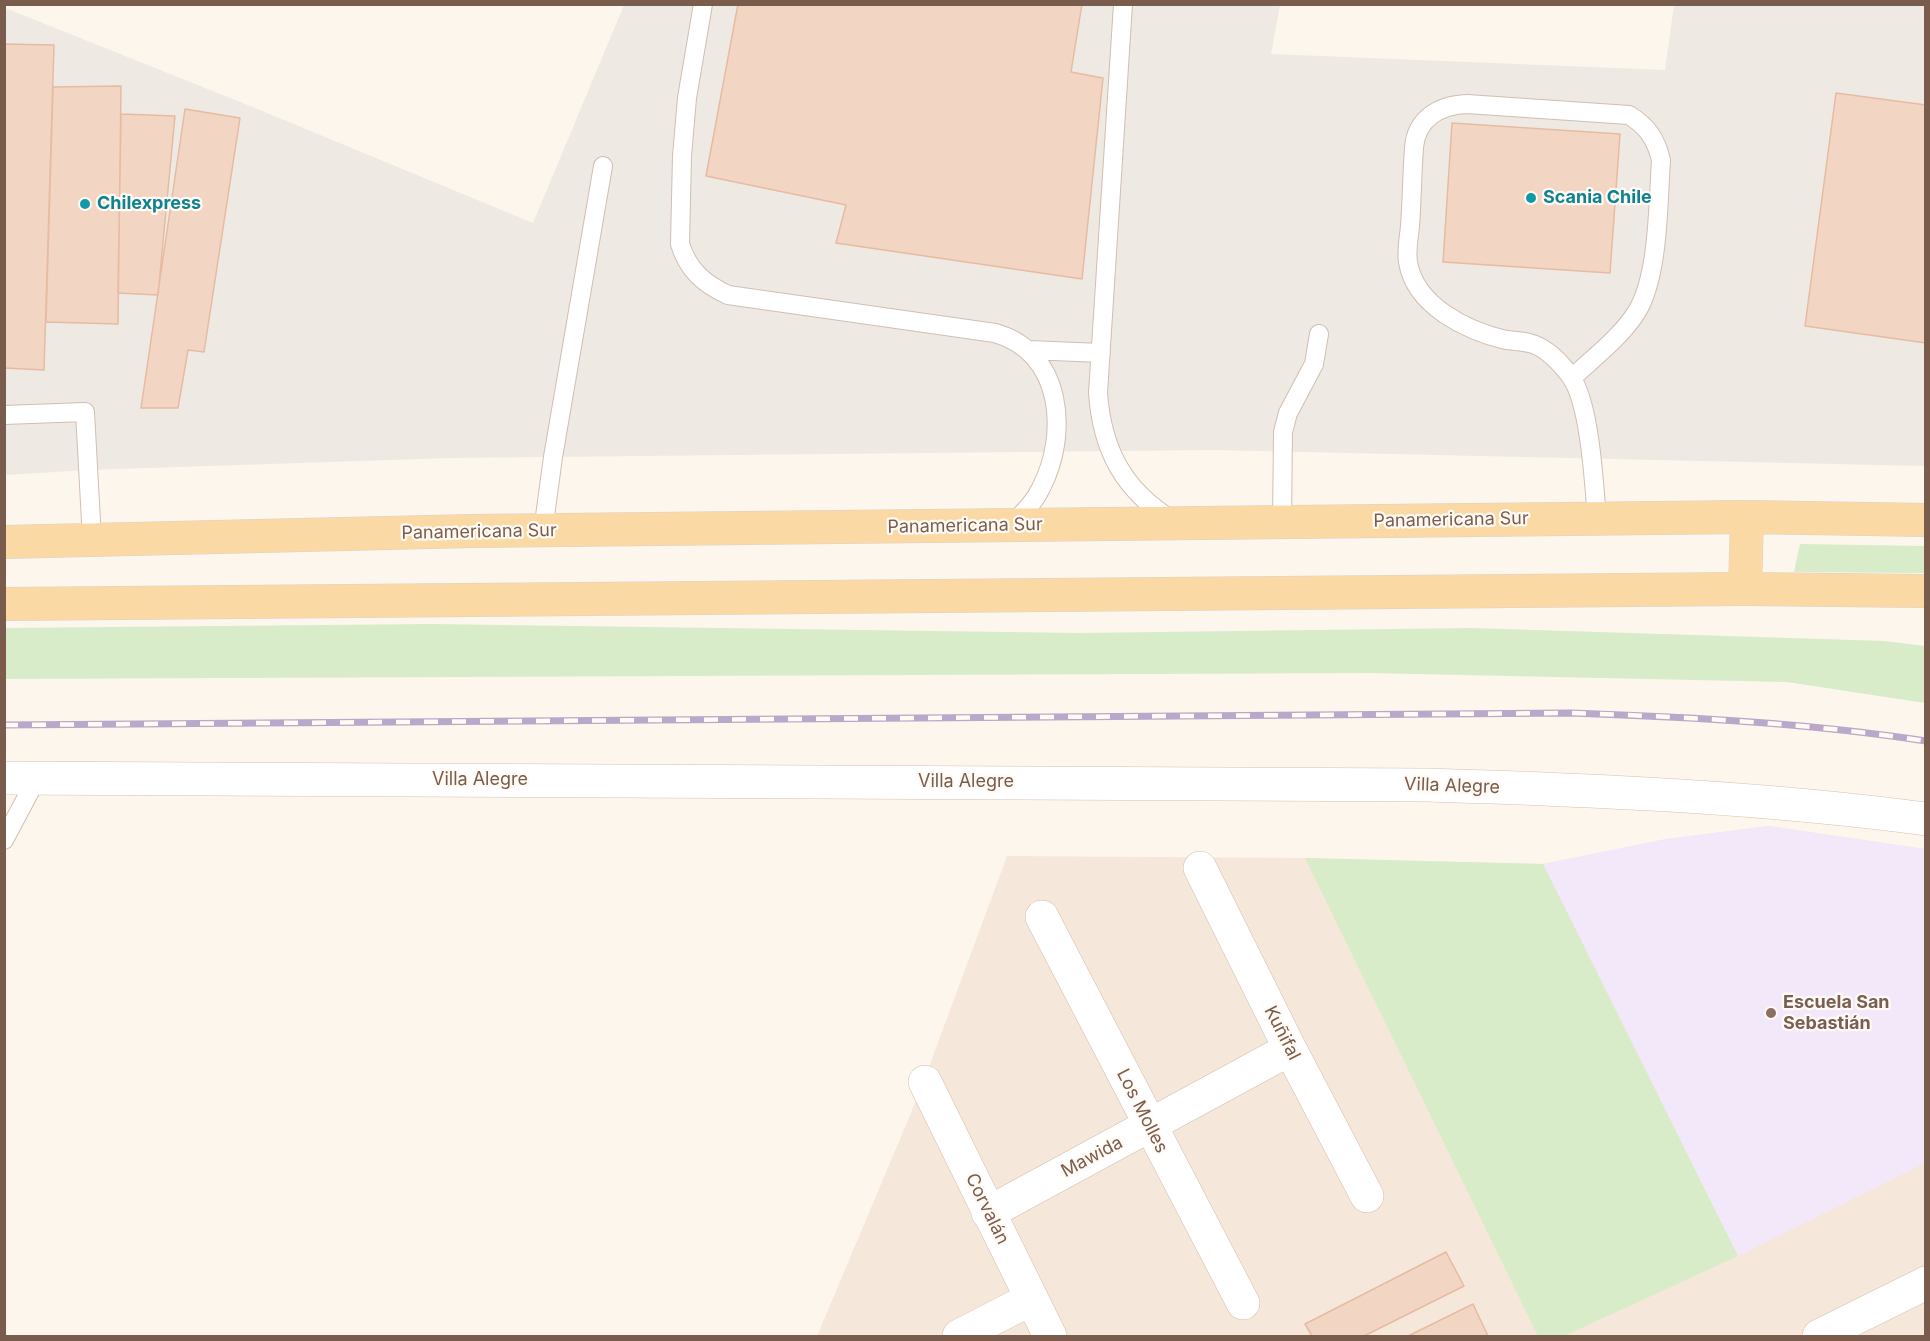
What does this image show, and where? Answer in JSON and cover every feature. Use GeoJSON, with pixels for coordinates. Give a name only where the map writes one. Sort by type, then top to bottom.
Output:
{"type":"FeatureCollection","features":[{"type":"Feature","properties":{"kind":"main road","name":"Panamericana Sur"},"geometry":{"type":"LineString","coordinates":[[4,542],[543,531],[1010,525],[1747,517],[1926,520]]}},
{"type":"Feature","properties":{"kind":"main road"},"geometry":{"type":"LineString","coordinates":[[1745,589],[1747,517]]}},
{"type":"Feature","properties":{"kind":"main road"},"geometry":{"type":"LineString","coordinates":[[4,604],[1745,589],[1926,591]]}},
{"type":"Feature","properties":{"kind":"main road","name":"Villa Alegre"},"geometry":{"type":"LineString","coordinates":[[4,777],[1427,784],[1656,793],[1758,800],[1926,819]]}},
{"type":"Feature","properties":{"kind":"main road","name":"Kuñifal"},"geometry":{"type":"LineString","coordinates":[[1200,868],[1366,1196]]}},
{"type":"Feature","properties":{"kind":"main road","name":"Los Molles"},"geometry":{"type":"LineString","coordinates":[[1042,917],[1243,1303]]}},
{"type":"Feature","properties":{"kind":"main road","name":"Mawida"},"geometry":{"type":"LineString","coordinates":[[988,1213],[1290,1049]]}},
{"type":"Feature","properties":{"kind":"main road","name":"Corvalán"},"geometry":{"type":"LineString","coordinates":[[925,1082],[1050,1336]]}},
{"type":"Feature","properties":{"kind":"main road"},"geometry":{"type":"LineString","coordinates":[[1819,1336],[1926,1283]]}},
{"type":"Feature","properties":{"kind":"main road"},"geometry":{"type":"LineString","coordinates":[[959,1336],[1031,1299]]}},
{"type":"Feature","properties":{"kind":"lane"},"geometry":{"type":"LineString","coordinates":[[703,4],[687,98],[681,178],[680,244],[684,256],[698,277],[712,288],[728,295],[995,333],[1019,342],[1029,350],[1048,375],[1056,416],[1056,443],[1052,463],[1040,490],[1027,509],[1010,525]]}},
{"type":"Feature","properties":{"kind":"lane"},"geometry":{"type":"LineString","coordinates":[[1123,4],[1098,393],[1099,416],[1114,461],[1126,480],[1159,512],[1179,524]]}},
{"type":"Feature","properties":{"kind":"lane"},"geometry":{"type":"LineString","coordinates":[[1572,378],[1624,329],[1645,297],[1653,261],[1661,160],[1657,145],[1650,132],[1629,115],[1467,104],[1443,108],[1425,120],[1414,139],[1406,246],[1413,280],[1431,303],[1460,322],[1507,340],[1532,343],[1549,353],[1572,378],[1579,391],[1586,424],[1597,519]]}},
{"type":"Feature","properties":{"kind":"lane"},"geometry":{"type":"LineString","coordinates":[[543,531],[553,457],[603,166]]}},
{"type":"Feature","properties":{"kind":"lane"},"geometry":{"type":"LineString","coordinates":[[1282,522],[1283,432],[1293,404],[1314,364],[1319,334]]}},
{"type":"Feature","properties":{"kind":"lane"},"geometry":{"type":"LineString","coordinates":[[1029,350],[1101,353]]}},
{"type":"Feature","properties":{"kind":"lane"},"geometry":{"type":"LineString","coordinates":[[4,415],[85,412],[92,540]]}},
{"type":"Feature","properties":{"kind":"lane"},"geometry":{"type":"LineString","coordinates":[[4,840],[37,778]]}},
{"type":"Feature","properties":{"kind":"shaded area"},"geometry":{"type":"Polygon","coordinates":[[[624,5],[1280,5],[1271,54],[1665,70],[1674,5],[1925,5],[1925,466],[1214,450],[450,458],[88,470],[5,475],[5,8],[533,223],[624,5]]]}},
{"type":"Feature","properties":{"kind":"shaded area"},"geometry":{"type":"Polygon","coordinates":[[[1769,826],[1925,849],[1925,1336],[817,1336],[919,1094],[1007,856],[1305,858],[1543,864],[1666,839],[1769,826]]]}},
{"type":"Feature","properties":{"kind":"shaded area","name":"Escuela San Sebastián"},"geometry":{"type":"Polygon","coordinates":[[[1769,826],[1925,849],[1925,1163],[1738,1256],[1543,864],[1666,839],[1769,826]]]}},
{"type":"Feature","properties":{"kind":"green space"},"geometry":{"type":"Polygon","coordinates":[[[1800,544],[1925,546],[1925,573],[1794,572],[1800,544]]]}},
{"type":"Feature","properties":{"kind":"green space"},"geometry":{"type":"Polygon","coordinates":[[[431,624],[1079,633],[1472,628],[1885,641],[1925,646],[1925,703],[1787,682],[1370,673],[5,679],[5,628],[431,624]]]}},
{"type":"Feature","properties":{"kind":"green space"},"geometry":{"type":"Polygon","coordinates":[[[1305,858],[1543,864],[1738,1256],[1564,1336],[1538,1336],[1305,858]]]}},
{"type":"Feature","properties":{"kind":"building"},"geometry":{"type":"Polygon","coordinates":[[[738,4],[1082,4],[1071,72],[1103,78],[1082,279],[836,243],[846,205],[706,176],[738,4]]]}},
{"type":"Feature","properties":{"kind":"building"},"geometry":{"type":"Polygon","coordinates":[[[4,44],[54,45],[44,370],[4,368],[4,44]]]}},
{"type":"Feature","properties":{"kind":"building","name":"Chilexpress"},"geometry":{"type":"Polygon","coordinates":[[[121,86],[118,324],[46,322],[53,87],[121,86]]]}},
{"type":"Feature","properties":{"kind":"building"},"geometry":{"type":"Polygon","coordinates":[[[1836,93],[1926,105],[1926,343],[1805,326],[1836,93]]]}},
{"type":"Feature","properties":{"kind":"building"},"geometry":{"type":"Polygon","coordinates":[[[185,109],[240,118],[204,352],[188,350],[178,408],[141,408],[185,109]]]}},
{"type":"Feature","properties":{"kind":"building"},"geometry":{"type":"Polygon","coordinates":[[[121,114],[175,116],[158,295],[118,293],[121,114]]]}},
{"type":"Feature","properties":{"kind":"building","name":"Scania Chile"},"geometry":{"type":"Polygon","coordinates":[[[1452,123],[1620,134],[1610,273],[1443,262],[1452,123]]]}},
{"type":"Feature","properties":{"kind":"building"},"geometry":{"type":"Polygon","coordinates":[[[1446,1252],[1464,1286],[1364,1336],[1312,1336],[1305,1324],[1446,1252]]]}},
{"type":"Feature","properties":{"kind":"building"},"geometry":{"type":"Polygon","coordinates":[[[1473,1304],[1488,1336],[1408,1336],[1473,1304]]]}},
{"type":"Feature","properties":{"kind":"railway"},"geometry":{"type":"LineString","coordinates":[[4,725],[1571,713],[1748,722],[1926,741]]}},
{"type":"Feature","properties":{"kind":"place","name":"Scania Chile"},"geometry":{"type":"Point","coordinates":[1531,198]}},
{"type":"Feature","properties":{"kind":"place","name":"Chilexpress"},"geometry":{"type":"Point","coordinates":[85,204]}},
{"type":"Feature","properties":{"kind":"place","name":"Escuela San Sebastián"},"geometry":{"type":"Point","coordinates":[1771,1013]}}]}
